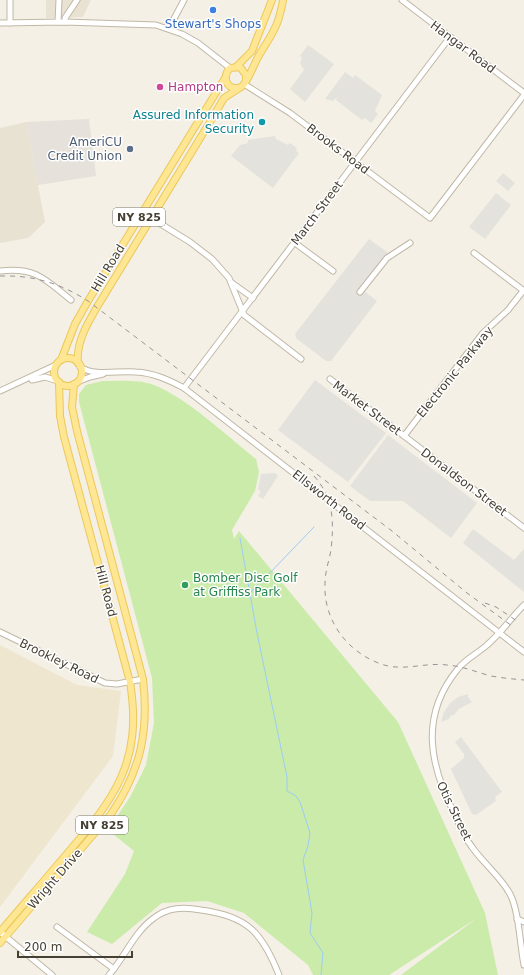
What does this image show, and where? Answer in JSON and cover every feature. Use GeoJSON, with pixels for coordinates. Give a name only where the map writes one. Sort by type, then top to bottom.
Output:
{"type":"FeatureCollection","features":[{"type":"Feature","properties":{"kind":"main road","name":"NY 825"},"geometry":{"type":"LineString","coordinates":[[225,78],[233,68],[252,51],[272,0]]}},
{"type":"Feature","properties":{"kind":"main road","name":"Hill Road"},"geometry":{"type":"LineString","coordinates":[[79,365],[79,348],[91,318],[210,122],[220,102],[244,84],[278,21],[283,0]]}},
{"type":"Feature","properties":{"kind":"main road"},"geometry":{"type":"LineString","coordinates":[[225,78],[231,87],[244,84],[245,72],[233,68]]}},
{"type":"Feature","properties":{"kind":"main road","name":"Hill Road"},"geometry":{"type":"LineString","coordinates":[[58,363],[75,324],[88,301],[225,78]]}},
{"type":"Feature","properties":{"kind":"main road"},"geometry":{"type":"LineString","coordinates":[[58,363],[72,359],[79,365]]}},
{"type":"Feature","properties":{"kind":"main road","name":"NY 825"},"geometry":{"type":"LineString","coordinates":[[58,363],[54,374],[58,382]]}},
{"type":"Feature","properties":{"kind":"main road","name":"NY 825"},"geometry":{"type":"LineString","coordinates":[[76,383],[81,375],[79,365]]}},
{"type":"Feature","properties":{"kind":"main road"},"geometry":{"type":"LineString","coordinates":[[58,382],[66,386],[76,383]]}},
{"type":"Feature","properties":{"kind":"main road","name":"Hill Road"},"geometry":{"type":"LineString","coordinates":[[58,382],[60,416],[64,437],[130,682]]}},
{"type":"Feature","properties":{"kind":"main road","name":"Hill Road"},"geometry":{"type":"LineString","coordinates":[[76,383],[72,407],[77,431],[144,679]]}},
{"type":"Feature","properties":{"kind":"main road","name":"Wright Drive"},"geometry":{"type":"LineString","coordinates":[[0,943],[111,814],[130,783],[136,770],[144,737],[146,715],[144,679]]}},
{"type":"Feature","properties":{"kind":"main road","name":"Wright Drive"},"geometry":{"type":"LineString","coordinates":[[0,932],[94,822],[116,791],[127,763],[134,731],[134,712],[130,682]]}},
{"type":"Feature","properties":{"kind":"street"},"geometry":{"type":"LineString","coordinates":[[10,0],[10,23]]}},
{"type":"Feature","properties":{"kind":"street"},"geometry":{"type":"LineString","coordinates":[[58,22],[59,0]]}},
{"type":"Feature","properties":{"kind":"street"},"geometry":{"type":"LineString","coordinates":[[65,22],[65,18],[77,0]]}},
{"type":"Feature","properties":{"kind":"street"},"geometry":{"type":"LineString","coordinates":[[169,28],[184,0]]}},
{"type":"Feature","properties":{"kind":"street","name":"Hangar Road"},"geometry":{"type":"LineString","coordinates":[[402,0],[524,94]]}},
{"type":"Feature","properties":{"kind":"street"},"geometry":{"type":"LineString","coordinates":[[0,23],[143,23],[169,28],[198,44],[233,68]]}},
{"type":"Feature","properties":{"kind":"street","name":"March Street"},"geometry":{"type":"LineString","coordinates":[[184,388],[450,37]]}},
{"type":"Feature","properties":{"kind":"street","name":"Brooks Road"},"geometry":{"type":"LineString","coordinates":[[244,84],[282,108],[430,218],[524,94]]}},
{"type":"Feature","properties":{"kind":"street"},"geometry":{"type":"LineString","coordinates":[[151,218],[206,254],[218,265],[231,283],[242,312],[246,318],[302,359]]}},
{"type":"Feature","properties":{"kind":"street"},"geometry":{"type":"LineString","coordinates":[[295,242],[333,271]]}},
{"type":"Feature","properties":{"kind":"street"},"geometry":{"type":"LineString","coordinates":[[360,292],[388,258],[410,242]]}},
{"type":"Feature","properties":{"kind":"street"},"geometry":{"type":"LineString","coordinates":[[474,253],[524,291]]}},
{"type":"Feature","properties":{"kind":"street"},"geometry":{"type":"LineString","coordinates":[[0,271],[20,269],[33,272],[46,280],[71,300]]}},
{"type":"Feature","properties":{"kind":"street"},"geometry":{"type":"LineString","coordinates":[[231,283],[253,298]]}},
{"type":"Feature","properties":{"kind":"street","name":"Electronic Parkway"},"geometry":{"type":"LineString","coordinates":[[404,436],[484,333],[508,310],[524,291]]}},
{"type":"Feature","properties":{"kind":"street"},"geometry":{"type":"LineString","coordinates":[[0,391],[58,363]]}},
{"type":"Feature","properties":{"kind":"street","name":"Ellsworth Road"},"geometry":{"type":"LineString","coordinates":[[79,365],[90,371],[124,371],[157,376],[184,388],[524,652]]}},
{"type":"Feature","properties":{"kind":"street","name":"Ellsworth Road"},"geometry":{"type":"LineString","coordinates":[[76,383],[90,377],[124,371]]}},
{"type":"Feature","properties":{"kind":"street"},"geometry":{"type":"LineString","coordinates":[[23,381],[45,377],[58,382]]}},
{"type":"Feature","properties":{"kind":"street","name":"Market Street"},"geometry":{"type":"LineString","coordinates":[[330,379],[404,436]]}},
{"type":"Feature","properties":{"kind":"street","name":"Donaldson Street"},"geometry":{"type":"LineString","coordinates":[[404,436],[524,528]]}},
{"type":"Feature","properties":{"kind":"street","name":"Otis Street"},"geometry":{"type":"LineString","coordinates":[[524,605],[486,646],[466,659],[450,680],[436,711],[432,744],[437,775],[470,845],[509,892],[515,907],[524,965]]}},
{"type":"Feature","properties":{"kind":"street","name":"Brookley Road"},"geometry":{"type":"LineString","coordinates":[[0,632],[96,680],[108,684],[144,679]]}},
{"type":"Feature","properties":{"kind":"street"},"geometry":{"type":"LineString","coordinates":[[109,975],[144,927],[153,918],[169,910],[191,908],[228,914],[247,925],[257,934],[265,946],[279,975]]}},
{"type":"Feature","properties":{"kind":"street"},"geometry":{"type":"LineString","coordinates":[[517,919],[524,922]]}},
{"type":"Feature","properties":{"kind":"street"},"geometry":{"type":"LineString","coordinates":[[57,927],[114,969]]}},
{"type":"Feature","properties":{"kind":"street"},"geometry":{"type":"LineString","coordinates":[[0,932],[49,974]]}},
{"type":"Feature","properties":{"kind":"shaded area"},"geometry":{"type":"Polygon","coordinates":[[[46,0],[91,0],[83,17],[46,18],[46,0]]]}},
{"type":"Feature","properties":{"kind":"shaded area"},"geometry":{"type":"Polygon","coordinates":[[[308,45],[334,64],[305,102],[290,89],[304,70],[300,63],[302,58],[300,56],[308,45]]]}},
{"type":"Feature","properties":{"kind":"shaded area"},"geometry":{"type":"Polygon","coordinates":[[[345,72],[353,78],[355,75],[382,95],[375,111],[378,114],[371,123],[365,118],[362,120],[336,100],[337,97],[333,101],[325,99],[345,72]]]}},
{"type":"Feature","properties":{"kind":"shaded area"},"geometry":{"type":"Polygon","coordinates":[[[89,119],[96,176],[38,185],[26,122],[89,119]]]}},
{"type":"Feature","properties":{"kind":"shaded area"},"geometry":{"type":"Polygon","coordinates":[[[26,122],[45,222],[28,238],[0,243],[0,128],[26,122]]]}},
{"type":"Feature","properties":{"kind":"shaded area"},"geometry":{"type":"Polygon","coordinates":[[[275,136],[276,139],[288,145],[290,143],[297,148],[296,151],[299,153],[273,188],[231,156],[240,145],[248,143],[248,140],[275,136]]]}},
{"type":"Feature","properties":{"kind":"shaded area"},"geometry":{"type":"Polygon","coordinates":[[[503,173],[515,183],[508,191],[496,181],[503,173]]]}},
{"type":"Feature","properties":{"kind":"shaded area"},"geometry":{"type":"Polygon","coordinates":[[[496,193],[511,205],[485,239],[469,227],[496,193]]]}},
{"type":"Feature","properties":{"kind":"shaded area"},"geometry":{"type":"Polygon","coordinates":[[[369,239],[391,255],[364,291],[377,301],[331,361],[326,361],[296,338],[295,334],[369,239]]]}},
{"type":"Feature","properties":{"kind":"shaded area"},"geometry":{"type":"Polygon","coordinates":[[[315,380],[386,433],[348,482],[278,430],[315,380]]]}},
{"type":"Feature","properties":{"kind":"shaded area"},"geometry":{"type":"Polygon","coordinates":[[[388,435],[477,503],[451,538],[403,501],[370,501],[350,486],[388,435]]]}},
{"type":"Feature","properties":{"kind":"shaded area"},"geometry":{"type":"Polygon","coordinates":[[[275,473],[278,476],[263,499],[258,496],[261,492],[258,489],[261,474],[275,473]]]}},
{"type":"Feature","properties":{"kind":"shaded area"},"geometry":{"type":"Polygon","coordinates":[[[473,529],[514,560],[524,549],[524,592],[463,543],[473,529]]]}},
{"type":"Feature","properties":{"kind":"shaded area"},"geometry":{"type":"Polygon","coordinates":[[[0,645],[77,685],[121,691],[113,756],[0,907],[0,645]]]}},
{"type":"Feature","properties":{"kind":"shaded area"},"geometry":{"type":"Polygon","coordinates":[[[468,694],[468,697],[472,702],[459,709],[453,716],[451,715],[449,719],[441,722],[444,712],[450,703],[458,697],[468,694]]]}},
{"type":"Feature","properties":{"kind":"shaded area"},"geometry":{"type":"Polygon","coordinates":[[[461,737],[502,792],[495,797],[496,801],[476,815],[472,814],[451,769],[464,758],[464,754],[455,742],[461,737]]]}},
{"type":"Feature","properties":{"kind":"green space"},"geometry":{"type":"Polygon","coordinates":[[[102,381],[148,383],[167,391],[193,408],[256,459],[259,472],[255,491],[232,530],[234,539],[239,531],[398,722],[485,913],[498,975],[401,975],[477,918],[389,975],[313,975],[308,965],[244,913],[207,901],[162,903],[112,944],[87,932],[125,874],[134,851],[108,830],[130,797],[146,765],[154,723],[152,678],[79,402],[79,394],[86,385],[102,381]]]}},
{"type":"Feature","properties":{"kind":"waterway"},"geometry":{"type":"LineString","coordinates":[[250,594],[254,588],[314,527]]}},
{"type":"Feature","properties":{"kind":"waterway"},"geometry":{"type":"LineString","coordinates":[[240,538],[257,633],[287,777],[287,791],[296,796],[300,802],[310,833],[308,846],[303,860],[312,913],[310,933],[323,953],[321,975]]}},
{"type":"Feature","properties":{"kind":"railway"},"geometry":{"type":"LineString","coordinates":[[0,276],[24,277],[46,281],[67,289],[88,301],[392,531],[467,593],[512,626]]}},
{"type":"Feature","properties":{"kind":"railway"},"geometry":{"type":"LineString","coordinates":[[314,476],[326,493],[332,520],[331,550],[326,571],[325,597],[333,622],[348,643],[369,659],[389,666],[406,667],[439,664],[464,668],[491,676],[524,680]]}},
{"type":"Feature","properties":{"kind":"railway"},"geometry":{"type":"LineString","coordinates":[[485,603],[496,607],[517,621]]}},
{"type":"Feature","properties":{"kind":"place","name":"Stewart's Shops"},"geometry":{"type":"Point","coordinates":[213,10]}},
{"type":"Feature","properties":{"kind":"place","name":"Hampton"},"geometry":{"type":"Point","coordinates":[160,87]}},
{"type":"Feature","properties":{"kind":"place","name":"Assured Information Security"},"geometry":{"type":"Point","coordinates":[262,122]}},
{"type":"Feature","properties":{"kind":"place","name":"AmeriCU Credit Union"},"geometry":{"type":"Point","coordinates":[130,149]}},
{"type":"Feature","properties":{"kind":"place","name":"Bomber Disc Golf at Griffiss Park"},"geometry":{"type":"Point","coordinates":[185,585]}}]}
